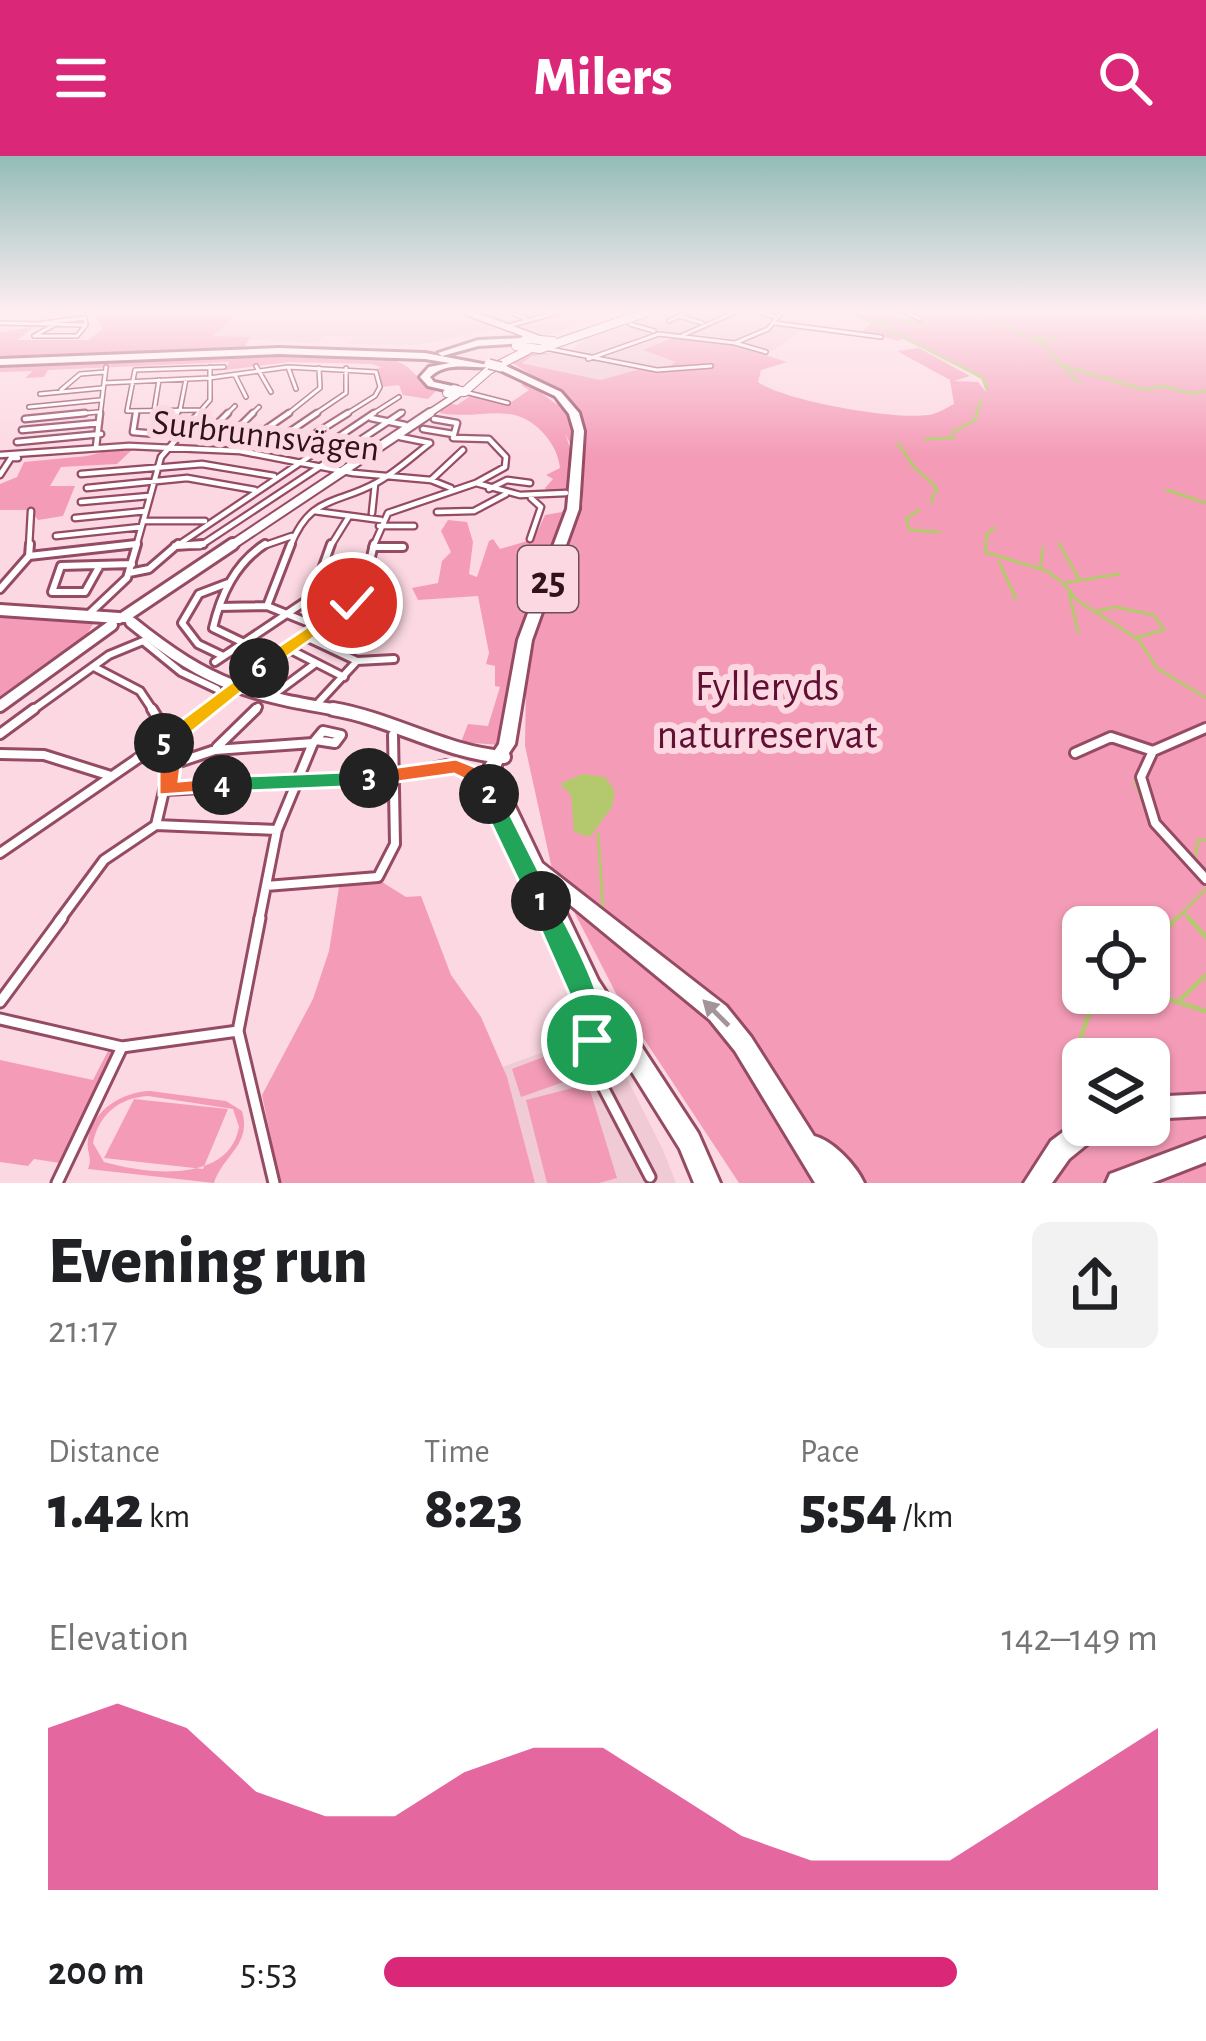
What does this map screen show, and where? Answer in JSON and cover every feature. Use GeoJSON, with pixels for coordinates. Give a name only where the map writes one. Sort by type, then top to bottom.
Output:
{"type":"FeatureCollection","features":[{"type":"Feature","properties":{"kind":"highway"},"geometry":{"type":"LineString","coordinates":[[0,362],[59,359]]}},
{"type":"Feature","properties":{"kind":"highway"},"geometry":{"type":"LineString","coordinates":[[0,362],[69,359]]}},
{"type":"Feature","properties":{"kind":"highway"},"geometry":{"type":"LineString","coordinates":[[391,359],[406,362],[425,383],[456,391]]}},
{"type":"Feature","properties":{"kind":"highway","name":"25"},"geometry":{"type":"LineString","coordinates":[[423,359],[494,366]]}},
{"type":"Feature","properties":{"kind":"highway","name":"25"},"geometry":{"type":"LineString","coordinates":[[441,359],[494,366],[539,384],[566,407],[574,424],[573,509],[525,640],[498,777],[587,978],[710,1183]]}},
{"type":"Feature","properties":{"kind":"highway"},"geometry":{"type":"LineString","coordinates":[[474,359],[494,366]]}},
{"type":"Feature","properties":{"kind":"highway"},"geometry":{"type":"LineString","coordinates":[[456,391],[428,382],[425,375],[449,364],[494,366]]}},
{"type":"Feature","properties":{"kind":"highway"},"geometry":{"type":"LineString","coordinates":[[540,873],[718,1013],[743,1044],[829,1183]]}},
{"type":"Feature","properties":{"kind":"highway"},"geometry":{"type":"LineString","coordinates":[[1170,1107],[1206,1105]]}},
{"type":"Feature","properties":{"kind":"highway"},"geometry":{"type":"LineString","coordinates":[[783,1108],[851,1183]]}},
{"type":"Feature","properties":{"kind":"highway"},"geometry":{"type":"LineString","coordinates":[[1037,1183],[1065,1146]]}},
{"type":"Feature","properties":{"kind":"highway"},"geometry":{"type":"LineString","coordinates":[[1119,1183],[1206,1150]]}},
{"type":"Feature","properties":{"kind":"main road"},"geometry":{"type":"LineString","coordinates":[[0,706],[505,359]]}},
{"type":"Feature","properties":{"kind":"main road"},"geometry":{"type":"LineString","coordinates":[[0,610],[88,614],[121,622],[197,676],[268,699],[405,724],[471,753],[501,757]]}},
{"type":"Feature","properties":{"kind":"street"},"geometry":{"type":"LineString","coordinates":[[594,359],[668,371],[710,366]]}},
{"type":"Feature","properties":{"kind":"street"},"geometry":{"type":"LineString","coordinates":[[88,614],[119,589],[129,573],[158,467],[168,447],[213,394],[210,367]]}},
{"type":"Feature","properties":{"kind":"street"},"geometry":{"type":"LineString","coordinates":[[204,410],[128,411],[135,370],[224,367]]}},
{"type":"Feature","properties":{"kind":"street"},"geometry":{"type":"LineString","coordinates":[[288,367],[296,389]]}},
{"type":"Feature","properties":{"kind":"street"},"geometry":{"type":"LineString","coordinates":[[254,438],[314,396],[320,388],[319,367]]}},
{"type":"Feature","properties":{"kind":"street"},"geometry":{"type":"LineString","coordinates":[[258,368],[271,392]]}},
{"type":"Feature","properties":{"kind":"street"},"geometry":{"type":"LineString","coordinates":[[40,394],[131,381],[212,378],[258,368],[376,372],[380,387],[375,396],[297,445]]}},
{"type":"Feature","properties":{"kind":"street"},"geometry":{"type":"LineString","coordinates":[[276,441],[346,393],[346,368]]}},
{"type":"Feature","properties":{"kind":"street"},"geometry":{"type":"LineString","coordinates":[[58,392],[80,374],[106,369],[96,447]]}},
{"type":"Feature","properties":{"kind":"street"},"geometry":{"type":"LineString","coordinates":[[235,375],[246,397]]}},
{"type":"Feature","properties":{"kind":"street"},"geometry":{"type":"LineString","coordinates":[[136,411],[132,431],[157,434],[180,410],[186,379]]}},
{"type":"Feature","properties":{"kind":"street"},"geometry":{"type":"LineString","coordinates":[[154,411],[159,380]]}},
{"type":"Feature","properties":{"kind":"street"},"geometry":{"type":"LineString","coordinates":[[456,391],[508,403]]}},
{"type":"Feature","properties":{"kind":"street"},"geometry":{"type":"LineString","coordinates":[[129,573],[147,570],[207,521],[400,397]]}},
{"type":"Feature","properties":{"kind":"street"},"geometry":{"type":"LineString","coordinates":[[29,407],[100,400]]}},
{"type":"Feature","properties":{"kind":"street"},"geometry":{"type":"LineString","coordinates":[[206,435],[235,406]]}},
{"type":"Feature","properties":{"kind":"street"},"geometry":{"type":"LineString","coordinates":[[230,436],[259,407]]}},
{"type":"Feature","properties":{"kind":"street"},"geometry":{"type":"LineString","coordinates":[[25,419],[98,412]]}},
{"type":"Feature","properties":{"kind":"street"},"geometry":{"type":"LineString","coordinates":[[175,546],[200,546],[403,412]]}},
{"type":"Feature","properties":{"kind":"street"},"geometry":{"type":"LineString","coordinates":[[0,853],[147,756],[232,687],[361,594],[380,523],[395,507],[476,483],[506,464],[489,439],[453,438],[457,423],[430,415]]}},
{"type":"Feature","properties":{"kind":"street"},"geometry":{"type":"LineString","coordinates":[[368,418],[405,426]]}},
{"type":"Feature","properties":{"kind":"street"},"geometry":{"type":"LineString","coordinates":[[22,430],[99,423]]}},
{"type":"Feature","properties":{"kind":"street"},"geometry":{"type":"LineString","coordinates":[[423,428],[453,434]]}},
{"type":"Feature","properties":{"kind":"street"},"geometry":{"type":"LineString","coordinates":[[17,442],[101,434]]}},
{"type":"Feature","properties":{"kind":"street"},"geometry":{"type":"LineString","coordinates":[[180,434],[254,438],[317,449]]}},
{"type":"Feature","properties":{"kind":"street"},"geometry":{"type":"LineString","coordinates":[[267,606],[299,523],[343,492],[375,484],[430,443],[400,437]]}},
{"type":"Feature","properties":{"kind":"street","name":"Surbrunnsvägen"},"geometry":{"type":"LineString","coordinates":[[0,455],[96,447],[240,451],[342,471],[431,480],[452,488]]}},
{"type":"Feature","properties":{"kind":"street"},"geometry":{"type":"LineString","coordinates":[[431,480],[463,450]]}},
{"type":"Feature","properties":{"kind":"street"},"geometry":{"type":"LineString","coordinates":[[1,473],[11,458],[17,458]]}},
{"type":"Feature","properties":{"kind":"street"},"geometry":{"type":"LineString","coordinates":[[81,474],[213,464],[276,476]]}},
{"type":"Feature","properties":{"kind":"street"},"geometry":{"type":"LineString","coordinates":[[87,488],[196,478],[255,490]]}},
{"type":"Feature","properties":{"kind":"street"},"geometry":{"type":"LineString","coordinates":[[489,489],[507,480],[530,482]]}},
{"type":"Feature","properties":{"kind":"street"},"geometry":{"type":"LineString","coordinates":[[476,483],[531,498],[566,493]]}},
{"type":"Feature","properties":{"kind":"street"},"geometry":{"type":"LineString","coordinates":[[372,513],[375,484]]}},
{"type":"Feature","properties":{"kind":"street"},"geometry":{"type":"LineString","coordinates":[[437,512],[450,516],[497,505],[506,494]]}},
{"type":"Feature","properties":{"kind":"street"},"geometry":{"type":"LineString","coordinates":[[81,502],[150,496]]}},
{"type":"Feature","properties":{"kind":"street"},"geometry":{"type":"LineString","coordinates":[[530,538],[541,507],[531,498]]}},
{"type":"Feature","properties":{"kind":"street"},"geometry":{"type":"LineString","coordinates":[[75,518],[146,511]]}},
{"type":"Feature","properties":{"kind":"street"},"geometry":{"type":"LineString","coordinates":[[314,511],[414,526]]}},
{"type":"Feature","properties":{"kind":"street"},"geometry":{"type":"LineString","coordinates":[[1,589],[28,556],[31,512]]}},
{"type":"Feature","properties":{"kind":"street"},"geometry":{"type":"LineString","coordinates":[[215,662],[315,593],[335,533],[348,518]]}},
{"type":"Feature","properties":{"kind":"street"},"geometry":{"type":"LineString","coordinates":[[56,536],[207,521]]}},
{"type":"Feature","properties":{"kind":"street"},"geometry":{"type":"LineString","coordinates":[[243,643],[213,628],[229,583],[238,564],[275,537],[292,536]]}},
{"type":"Feature","properties":{"kind":"street"},"geometry":{"type":"LineString","coordinates":[[28,556],[137,544]]}},
{"type":"Feature","properties":{"kind":"street"},"geometry":{"type":"LineString","coordinates":[[373,547],[403,547]]}},
{"type":"Feature","properties":{"kind":"street"},"geometry":{"type":"LineString","coordinates":[[94,562],[99,567],[98,577],[85,592],[52,592],[61,566],[94,562]]}},
{"type":"Feature","properties":{"kind":"street"},"geometry":{"type":"LineString","coordinates":[[99,567],[132,564]]}},
{"type":"Feature","properties":{"kind":"street"},"geometry":{"type":"LineString","coordinates":[[223,656],[198,644],[182,625],[195,597],[213,579],[229,583]]}},
{"type":"Feature","properties":{"kind":"street"},"geometry":{"type":"LineString","coordinates":[[219,608],[267,606],[319,627]]}},
{"type":"Feature","properties":{"kind":"street"},"geometry":{"type":"LineString","coordinates":[[306,637],[357,661],[394,659]]}},
{"type":"Feature","properties":{"kind":"street"},"geometry":{"type":"LineString","coordinates":[[0,734],[109,655],[147,638]]}},
{"type":"Feature","properties":{"kind":"street"},"geometry":{"type":"LineString","coordinates":[[289,649],[344,677]]}},
{"type":"Feature","properties":{"kind":"street"},"geometry":{"type":"LineString","coordinates":[[258,691],[322,702],[357,661]]}},
{"type":"Feature","properties":{"kind":"street"},"geometry":{"type":"LineString","coordinates":[[273,695],[316,663]]}},
{"type":"Feature","properties":{"kind":"street"},"geometry":{"type":"LineString","coordinates":[[94,667],[140,691],[163,727],[177,734]]}},
{"type":"Feature","properties":{"kind":"street"},"geometry":{"type":"LineString","coordinates":[[197,676],[218,689]]}},
{"type":"Feature","properties":{"kind":"street"},"geometry":{"type":"LineString","coordinates":[[215,749],[258,707]]}},
{"type":"Feature","properties":{"kind":"street"},"geometry":{"type":"LineString","coordinates":[[1206,728],[1154,751],[1141,777],[1146,805],[1167,840],[1206,879]]}},
{"type":"Feature","properties":{"kind":"street"},"geometry":{"type":"LineString","coordinates":[[266,886],[378,877],[395,844],[393,735]]}},
{"type":"Feature","properties":{"kind":"street"},"geometry":{"type":"LineString","coordinates":[[1075,753],[1111,737],[1154,751]]}},
{"type":"Feature","properties":{"kind":"street"},"geometry":{"type":"LineString","coordinates":[[147,756],[170,765],[215,749],[314,741],[293,781],[277,830],[238,1031],[274,1183]]}},
{"type":"Feature","properties":{"kind":"street"},"geometry":{"type":"LineString","coordinates":[[0,754],[45,751],[72,766],[113,777]]}},
{"type":"Feature","properties":{"kind":"street"},"geometry":{"type":"LineString","coordinates":[[156,825],[170,765]]}},
{"type":"Feature","properties":{"kind":"street"},"geometry":{"type":"LineString","coordinates":[[167,790],[392,777],[456,766],[473,775],[495,803],[588,1005],[605,1092],[650,1177]]}},
{"type":"Feature","properties":{"kind":"street"},"geometry":{"type":"LineString","coordinates":[[0,1002],[104,860],[156,825],[277,830]]}},
{"type":"Feature","properties":{"kind":"street"},"geometry":{"type":"LineString","coordinates":[[0,1019],[122,1047],[238,1031]]}},
{"type":"Feature","properties":{"kind":"street"},"geometry":{"type":"LineString","coordinates":[[58,1183],[122,1047]]}},
{"type":"Feature","properties":{"kind":"street"},"geometry":{"type":"LineString","coordinates":[[602,1077],[640,1060]]}},
{"type":"Feature","properties":{"kind":"shaded area"},"geometry":{"type":"Polygon","coordinates":[[[678,361],[658,372],[640,369],[600,380],[521,362],[678,361]]]}},
{"type":"Feature","properties":{"kind":"shaded area"},"geometry":{"type":"Polygon","coordinates":[[[582,774],[605,777],[615,791],[612,807],[590,837],[574,832],[571,795],[560,784],[582,774]]]}},
{"type":"Feature","properties":{"kind":"shaded area"},"geometry":{"type":"Polygon","coordinates":[[[603,1031],[676,1183],[535,1183],[502,1067],[603,1031]]]}},
{"type":"Feature","properties":{"kind":"green space"},"geometry":{"type":"Polygon","coordinates":[[[391,359],[436,391],[428,399],[403,395],[399,385],[382,387],[374,370],[381,367],[371,364],[289,362],[226,370],[229,362],[48,370],[44,377],[25,378],[33,371],[0,372],[0,363],[391,359]]]}},
{"type":"Feature","properties":{"kind":"green space","name":"Fylleryds naturreservat"},"geometry":{"type":"Polygon","coordinates":[[[513,359],[600,380],[640,369],[658,372],[676,362],[668,359],[778,359],[787,362],[761,370],[758,382],[840,408],[912,416],[954,404],[950,380],[911,359],[939,359],[970,376],[954,381],[978,382],[986,392],[981,378],[946,359],[1206,359],[1206,1183],[739,1183],[623,1007],[552,869],[525,746],[526,686],[536,636],[583,504],[582,469],[565,433],[572,454],[573,498],[499,745],[461,742],[468,724],[488,726],[500,687],[495,686],[495,666],[486,664],[489,653],[478,596],[418,600],[412,588],[438,583],[442,561],[451,552],[441,531],[448,520],[467,522],[473,542],[469,574],[477,577],[489,541],[493,539],[500,549],[534,539],[545,515],[562,512],[569,501],[565,491],[548,494],[545,488],[553,479],[546,475],[560,468],[555,450],[536,426],[509,414],[440,413],[445,402],[457,405],[472,395],[510,403],[529,390],[521,385],[527,382],[556,404],[568,397],[509,361],[513,359]]]}},
{"type":"Feature","properties":{"kind":"green space"},"geometry":{"type":"Polygon","coordinates":[[[135,447],[117,464],[61,467],[50,486],[75,486],[63,516],[38,520],[30,510],[0,510],[0,484],[17,477],[24,462],[87,456],[135,447]]]}},
{"type":"Feature","properties":{"kind":"green space"},"geometry":{"type":"Polygon","coordinates":[[[0,614],[95,621],[82,642],[0,701],[0,614]]]}},
{"type":"Feature","properties":{"kind":"green space"},"geometry":{"type":"Polygon","coordinates":[[[382,882],[406,897],[421,896],[451,975],[481,1017],[507,1077],[535,1183],[280,1183],[262,1095],[313,999],[329,951],[339,887],[382,882]]]}},
{"type":"Feature","properties":{"kind":"green space"},"geometry":{"type":"Polygon","coordinates":[[[567,1048],[578,1077],[521,1097],[512,1069],[567,1048]]]}},
{"type":"Feature","properties":{"kind":"green space"},"geometry":{"type":"Polygon","coordinates":[[[109,1049],[113,1055],[60,1163],[0,1162],[0,1060],[93,1080],[109,1049]]]}},
{"type":"Feature","properties":{"kind":"green space"},"geometry":{"type":"Polygon","coordinates":[[[588,1084],[617,1178],[599,1183],[547,1183],[526,1100],[588,1084]]]}},
{"type":"Feature","properties":{"kind":"green space"},"geometry":{"type":"Polygon","coordinates":[[[140,1092],[226,1101],[242,1111],[240,1141],[214,1183],[88,1169],[88,1139],[96,1119],[111,1104],[140,1092]],[[138,1097],[105,1116],[93,1143],[104,1162],[122,1167],[164,1171],[204,1166],[232,1145],[239,1127],[233,1109],[138,1097]]]}},
{"type":"Feature","properties":{"kind":"green space"},"geometry":{"type":"Polygon","coordinates":[[[134,1099],[228,1109],[203,1169],[104,1158],[134,1099]]]}},
{"type":"Feature","properties":{"kind":"waterway"},"geometry":{"type":"LineString","coordinates":[[946,359],[983,378],[987,389]]}},
{"type":"Feature","properties":{"kind":"waterway"},"geometry":{"type":"LineString","coordinates":[[1056,359],[1062,365]]}},
{"type":"Feature","properties":{"kind":"waterway"},"geometry":{"type":"LineString","coordinates":[[1062,365],[1145,390],[1162,386],[1194,394],[1206,391]]}},
{"type":"Feature","properties":{"kind":"waterway"},"geometry":{"type":"LineString","coordinates":[[1062,365],[1078,382]]}},
{"type":"Feature","properties":{"kind":"waterway"},"geometry":{"type":"LineString","coordinates":[[925,439],[953,438],[953,432],[975,420],[981,400]]}},
{"type":"Feature","properties":{"kind":"waterway"},"geometry":{"type":"LineString","coordinates":[[898,443],[914,467],[937,488],[931,502]]}},
{"type":"Feature","properties":{"kind":"waterway"},"geometry":{"type":"LineString","coordinates":[[1167,490],[1206,503]]}},
{"type":"Feature","properties":{"kind":"waterway"},"geometry":{"type":"LineString","coordinates":[[919,510],[906,519],[910,530],[939,532]]}},
{"type":"Feature","properties":{"kind":"waterway"},"geometry":{"type":"LineString","coordinates":[[994,528],[987,534],[985,552],[1047,571],[1060,581]]}},
{"type":"Feature","properties":{"kind":"waterway"},"geometry":{"type":"LineString","coordinates":[[1059,544],[1079,579]]}},
{"type":"Feature","properties":{"kind":"waterway"},"geometry":{"type":"LineString","coordinates":[[1040,568],[1043,548]]}},
{"type":"Feature","properties":{"kind":"waterway"},"geometry":{"type":"LineString","coordinates":[[999,562],[1016,599]]}},
{"type":"Feature","properties":{"kind":"waterway"},"geometry":{"type":"LineString","coordinates":[[1119,574],[1063,583],[1077,600],[1139,640],[1157,668],[1206,698]]}},
{"type":"Feature","properties":{"kind":"waterway"},"geometry":{"type":"LineString","coordinates":[[1069,593],[1078,632]]}},
{"type":"Feature","properties":{"kind":"waterway"},"geometry":{"type":"LineString","coordinates":[[1097,611],[1116,607],[1154,615],[1164,630],[1137,637]]}},
{"type":"Feature","properties":{"kind":"waterway"},"geometry":{"type":"LineString","coordinates":[[1135,781],[1152,827],[1206,885]]}},
{"type":"Feature","properties":{"kind":"waterway"},"geometry":{"type":"LineString","coordinates":[[598,833],[603,909]]}},
{"type":"Feature","properties":{"kind":"waterway"},"geometry":{"type":"LineString","coordinates":[[1195,860],[1198,840],[1206,840]]}},
{"type":"Feature","properties":{"kind":"waterway"},"geometry":{"type":"LineString","coordinates":[[1183,912],[1206,889]]}},
{"type":"Feature","properties":{"kind":"waterway"},"geometry":{"type":"LineString","coordinates":[[1170,925],[1183,912]]}},
{"type":"Feature","properties":{"kind":"waterway"},"geometry":{"type":"LineString","coordinates":[[1183,912],[1191,921]]}},
{"type":"Feature","properties":{"kind":"waterway"},"geometry":{"type":"LineString","coordinates":[[1189,918],[1206,937]]}},
{"type":"Feature","properties":{"kind":"waterway"},"geometry":{"type":"LineString","coordinates":[[1180,1000],[1206,975]]}},
{"type":"Feature","properties":{"kind":"waterway"},"geometry":{"type":"LineString","coordinates":[[1170,1000],[1206,1011]]}},
{"type":"Feature","properties":{"kind":"waterway"},"geometry":{"type":"LineString","coordinates":[[1080,1038],[1089,1014]]}},
{"type":"Feature","properties":{"kind":"route"},"geometry":{"type":"LineString","coordinates":[[352,603],[232,687],[147,756],[170,765],[167,790],[392,777],[446,765],[466,770],[495,803],[514,841],[588,1005],[592,1040]]}}]}
